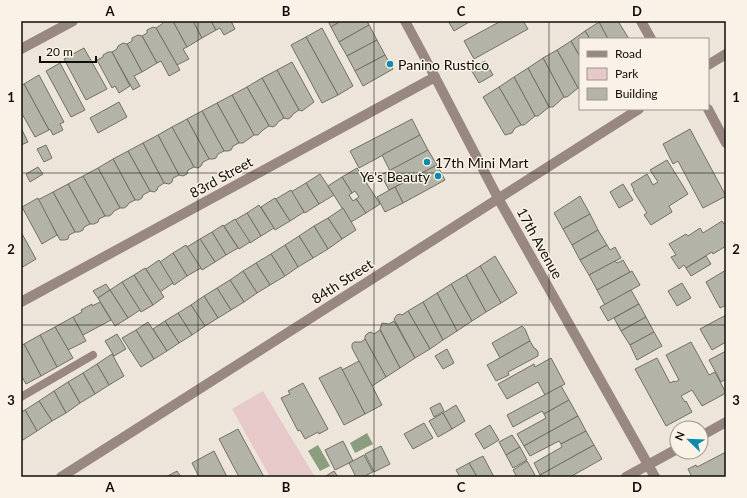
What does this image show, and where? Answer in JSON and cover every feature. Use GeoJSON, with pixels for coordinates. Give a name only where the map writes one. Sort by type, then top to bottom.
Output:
{"type":"FeatureCollection","features":[{"type":"Feature","properties":{"kind":"street"},"geometry":{"type":"LineString","coordinates":[[21,49],[73,21]]}},
{"type":"Feature","properties":{"kind":"street","name":"17th Avenue"},"geometry":{"type":"LineString","coordinates":[[405,21],[498,198],[655,477]]}},
{"type":"Feature","properties":{"kind":"street"},"geometry":{"type":"LineString","coordinates":[[641,21],[650,38]]}},
{"type":"Feature","properties":{"kind":"street"},"geometry":{"type":"LineString","coordinates":[[709,64],[726,54]]}},
{"type":"Feature","properties":{"kind":"street","name":"83rd Street"},"geometry":{"type":"LineString","coordinates":[[21,302],[435,77]]}},
{"type":"Feature","properties":{"kind":"street","name":"84th Street"},"geometry":{"type":"LineString","coordinates":[[61,477],[636,110]]}},
{"type":"Feature","properties":{"kind":"street"},"geometry":{"type":"LineString","coordinates":[[709,110],[726,143]]}},
{"type":"Feature","properties":{"kind":"street"},"geometry":{"type":"LineString","coordinates":[[709,432],[726,422]]}},
{"type":"Feature","properties":{"kind":"street"},"geometry":{"type":"LineString","coordinates":[[626,477],[669,453]]}},
{"type":"Feature","properties":{"kind":"lane"},"geometry":{"type":"LineString","coordinates":[[21,397],[93,355]]}},
{"type":"Feature","properties":{"kind":"green space"},"geometry":{"type":"Polygon","coordinates":[[[263,391],[315,477],[270,477],[232,409],[263,391]]]}},
{"type":"Feature","properties":{"kind":"shaded area"},"geometry":{"type":"Polygon","coordinates":[[[367,433],[373,444],[355,453],[350,443],[367,433]]]}},
{"type":"Feature","properties":{"kind":"shaded area"},"geometry":{"type":"Polygon","coordinates":[[[318,445],[330,466],[320,471],[308,451],[318,445]]]}},
{"type":"Feature","properties":{"kind":"building"},"geometry":{"type":"Polygon","coordinates":[[[164,21],[173,21],[187,47],[183,49],[189,59],[177,65],[156,28],[164,21]]]}},
{"type":"Feature","properties":{"kind":"building"},"geometry":{"type":"Polygon","coordinates":[[[173,21],[193,21],[202,38],[187,47],[173,21]]]}},
{"type":"Feature","properties":{"kind":"building"},"geometry":{"type":"Polygon","coordinates":[[[193,21],[211,21],[216,30],[202,38],[193,21]]]}},
{"type":"Feature","properties":{"kind":"building"},"geometry":{"type":"Polygon","coordinates":[[[211,21],[231,21],[235,29],[224,35],[220,28],[216,30],[211,21]]]}},
{"type":"Feature","properties":{"kind":"building"},"geometry":{"type":"Polygon","coordinates":[[[328,21],[341,21],[331,27],[328,21]]]}},
{"type":"Feature","properties":{"kind":"building"},"geometry":{"type":"Polygon","coordinates":[[[341,21],[367,21],[369,25],[339,42],[331,27],[341,21]]]}},
{"type":"Feature","properties":{"kind":"building"},"geometry":{"type":"Polygon","coordinates":[[[448,21],[471,21],[454,31],[448,21]]]}},
{"type":"Feature","properties":{"kind":"building"},"geometry":{"type":"Polygon","coordinates":[[[501,21],[523,21],[528,29],[474,59],[464,41],[501,21]]]}},
{"type":"Feature","properties":{"kind":"building"},"geometry":{"type":"Polygon","coordinates":[[[618,21],[628,38],[607,38],[599,22],[618,21]]]}},
{"type":"Feature","properties":{"kind":"building"},"geometry":{"type":"Polygon","coordinates":[[[599,22],[607,38],[589,38],[585,31],[599,22]]]}},
{"type":"Feature","properties":{"kind":"building"},"geometry":{"type":"Polygon","coordinates":[[[369,25],[377,40],[347,56],[339,42],[369,25]]]}},
{"type":"Feature","properties":{"kind":"building"},"geometry":{"type":"Polygon","coordinates":[[[153,27],[156,28],[180,70],[169,76],[161,61],[157,63],[142,36],[147,33],[147,30],[153,27]]]}},
{"type":"Feature","properties":{"kind":"building"},"geometry":{"type":"Polygon","coordinates":[[[322,28],[353,86],[338,95],[306,37],[322,28]]]}},
{"type":"Feature","properties":{"kind":"building"},"geometry":{"type":"Polygon","coordinates":[[[585,31],[589,38],[579,38],[579,55],[571,41],[585,31]]]}},
{"type":"Feature","properties":{"kind":"building"},"geometry":{"type":"Polygon","coordinates":[[[138,35],[142,36],[157,63],[142,72],[127,44],[132,41],[132,38],[138,35]]]}},
{"type":"Feature","properties":{"kind":"building"},"geometry":{"type":"Polygon","coordinates":[[[306,37],[338,95],[322,103],[291,45],[306,37]]]}},
{"type":"Feature","properties":{"kind":"building"},"geometry":{"type":"Polygon","coordinates":[[[377,40],[385,55],[355,71],[347,56],[377,40]]]}},
{"type":"Feature","properties":{"kind":"building"},"geometry":{"type":"Polygon","coordinates":[[[571,41],[579,55],[579,88],[578,88],[557,50],[571,41]]]}},
{"type":"Feature","properties":{"kind":"building"},"geometry":{"type":"Polygon","coordinates":[[[123,43],[127,44],[142,72],[134,76],[140,86],[133,90],[112,52],[123,43]]]}},
{"type":"Feature","properties":{"kind":"building"},"geometry":{"type":"Polygon","coordinates":[[[84,48],[107,89],[86,100],[64,59],[84,48]]]}},
{"type":"Feature","properties":{"kind":"building"},"geometry":{"type":"Polygon","coordinates":[[[557,50],[578,88],[567,97],[564,97],[543,58],[557,50]]]}},
{"type":"Feature","properties":{"kind":"building"},"geometry":{"type":"Polygon","coordinates":[[[108,52],[112,52],[130,86],[119,93],[115,86],[112,88],[97,60],[108,52]]]}},
{"type":"Feature","properties":{"kind":"building"},"geometry":{"type":"Polygon","coordinates":[[[385,55],[393,69],[363,86],[355,71],[385,55]]]}},
{"type":"Feature","properties":{"kind":"building"},"geometry":{"type":"Polygon","coordinates":[[[543,58],[564,97],[553,107],[549,107],[528,68],[543,58]]]}},
{"type":"Feature","properties":{"kind":"building"},"geometry":{"type":"Polygon","coordinates":[[[485,61],[493,75],[479,83],[470,68],[485,61]]]}},
{"type":"Feature","properties":{"kind":"building"},"geometry":{"type":"Polygon","coordinates":[[[292,62],[314,102],[302,111],[299,110],[277,70],[292,62]]]}},
{"type":"Feature","properties":{"kind":"building"},"geometry":{"type":"Polygon","coordinates":[[[60,63],[85,110],[71,117],[46,71],[60,63]]]}},
{"type":"Feature","properties":{"kind":"building"},"geometry":{"type":"Polygon","coordinates":[[[528,68],[549,107],[538,116],[535,116],[514,77],[528,68]]]}},
{"type":"Feature","properties":{"kind":"building"},"geometry":{"type":"Polygon","coordinates":[[[277,70],[299,110],[288,119],[284,118],[262,78],[277,70]]]}},
{"type":"Feature","properties":{"kind":"building"},"geometry":{"type":"Polygon","coordinates":[[[39,75],[64,122],[60,124],[63,130],[53,135],[24,84],[39,75]]]}},
{"type":"Feature","properties":{"kind":"building"},"geometry":{"type":"Polygon","coordinates":[[[514,77],[535,116],[524,125],[521,125],[499,87],[514,77]]]}},
{"type":"Feature","properties":{"kind":"building"},"geometry":{"type":"Polygon","coordinates":[[[262,78],[284,118],[273,127],[269,126],[247,87],[262,78]]]}},
{"type":"Feature","properties":{"kind":"building"},"geometry":{"type":"Polygon","coordinates":[[[24,84],[49,130],[35,137],[21,112],[21,85],[24,84]]]}},
{"type":"Feature","properties":{"kind":"building"},"geometry":{"type":"Polygon","coordinates":[[[247,87],[269,126],[258,135],[254,135],[232,95],[247,87]]]}},
{"type":"Feature","properties":{"kind":"building"},"geometry":{"type":"Polygon","coordinates":[[[499,87],[521,125],[515,128],[512,133],[505,135],[483,97],[499,87]]]}},
{"type":"Feature","properties":{"kind":"building"},"geometry":{"type":"Polygon","coordinates":[[[232,95],[254,135],[243,143],[239,143],[217,103],[232,95]]]}},
{"type":"Feature","properties":{"kind":"building"},"geometry":{"type":"Polygon","coordinates":[[[119,102],[127,117],[98,133],[90,118],[119,102]]]}},
{"type":"Feature","properties":{"kind":"building"},"geometry":{"type":"Polygon","coordinates":[[[217,103],[239,143],[228,151],[224,151],[202,111],[217,103]]]}},
{"type":"Feature","properties":{"kind":"building"},"geometry":{"type":"Polygon","coordinates":[[[202,111],[224,151],[213,159],[209,159],[187,119],[202,111]]]}},
{"type":"Feature","properties":{"kind":"building"},"geometry":{"type":"Polygon","coordinates":[[[187,119],[209,159],[203,162],[198,168],[194,167],[172,127],[187,119]]]}},
{"type":"Feature","properties":{"kind":"building"},"geometry":{"type":"Polygon","coordinates":[[[412,119],[420,135],[359,168],[350,151],[412,119]]]}},
{"type":"Feature","properties":{"kind":"building"},"geometry":{"type":"Polygon","coordinates":[[[172,127],[194,167],[188,170],[187,174],[183,176],[179,175],[158,135],[172,127]]]}},
{"type":"Feature","properties":{"kind":"building"},"geometry":{"type":"Polygon","coordinates":[[[21,128],[28,142],[21,145],[21,128]]]}},
{"type":"Feature","properties":{"kind":"building"},"geometry":{"type":"Polygon","coordinates":[[[690,129],[726,196],[703,208],[678,161],[673,164],[663,144],[690,129]]]}},
{"type":"Feature","properties":{"kind":"building"},"geometry":{"type":"Polygon","coordinates":[[[158,135],[179,175],[173,178],[172,182],[169,184],[164,183],[143,143],[158,135]]]}},
{"type":"Feature","properties":{"kind":"building"},"geometry":{"type":"Polygon","coordinates":[[[420,135],[428,150],[390,171],[382,155],[420,135]]]}},
{"type":"Feature","properties":{"kind":"building"},"geometry":{"type":"Polygon","coordinates":[[[143,143],[164,183],[154,192],[150,191],[128,151],[143,143]]]}},
{"type":"Feature","properties":{"kind":"building"},"geometry":{"type":"Polygon","coordinates":[[[46,145],[52,158],[44,162],[37,149],[46,145]]]}},
{"type":"Feature","properties":{"kind":"building"},"geometry":{"type":"Polygon","coordinates":[[[428,150],[437,165],[389,190],[381,175],[428,150]]]}},
{"type":"Feature","properties":{"kind":"building"},"geometry":{"type":"Polygon","coordinates":[[[128,151],[150,191],[143,195],[139,200],[135,200],[113,159],[128,151]]]}},
{"type":"Feature","properties":{"kind":"building"},"geometry":{"type":"Polygon","coordinates":[[[113,159],[135,200],[124,208],[120,208],[98,168],[113,159]]]}},
{"type":"Feature","properties":{"kind":"building"},"geometry":{"type":"Polygon","coordinates":[[[667,160],[688,194],[669,206],[672,212],[651,225],[644,215],[647,213],[631,184],[647,174],[653,185],[658,182],[650,170],[667,160]]]}},
{"type":"Feature","properties":{"kind":"building"},"geometry":{"type":"Polygon","coordinates":[[[437,165],[445,180],[403,203],[395,187],[437,165]]]}},
{"type":"Feature","properties":{"kind":"building"},"geometry":{"type":"Polygon","coordinates":[[[38,167],[43,174],[30,182],[26,174],[38,167]]]}},
{"type":"Feature","properties":{"kind":"building"},"geometry":{"type":"Polygon","coordinates":[[[98,168],[120,208],[109,216],[105,216],[83,176],[98,168]]]}},
{"type":"Feature","properties":{"kind":"building"},"geometry":{"type":"Polygon","coordinates":[[[357,168],[380,204],[366,213],[356,199],[359,197],[355,191],[352,193],[342,177],[357,168]]]}},
{"type":"Feature","properties":{"kind":"building"},"geometry":{"type":"Polygon","coordinates":[[[320,174],[334,195],[319,204],[306,183],[320,174]]]}},
{"type":"Feature","properties":{"kind":"building"},"geometry":{"type":"Polygon","coordinates":[[[83,176],[105,216],[94,224],[90,224],[68,184],[83,176]]]}},
{"type":"Feature","properties":{"kind":"building"},"geometry":{"type":"Polygon","coordinates":[[[342,177],[352,193],[349,195],[353,201],[356,199],[366,213],[351,222],[328,186],[342,177]]]}},
{"type":"Feature","properties":{"kind":"building"},"geometry":{"type":"Polygon","coordinates":[[[306,183],[319,204],[305,213],[291,192],[306,183]]]}},
{"type":"Feature","properties":{"kind":"building"},"geometry":{"type":"Polygon","coordinates":[[[68,184],[90,224],[79,232],[75,232],[53,192],[68,184]]]}},
{"type":"Feature","properties":{"kind":"building"},"geometry":{"type":"Polygon","coordinates":[[[623,184],[633,200],[619,208],[610,192],[623,184]]]}},
{"type":"Feature","properties":{"kind":"building"},"geometry":{"type":"Polygon","coordinates":[[[395,187],[403,203],[385,212],[377,197],[395,187]]]}},
{"type":"Feature","properties":{"kind":"building"},"geometry":{"type":"Polygon","coordinates":[[[291,190],[304,212],[290,221],[276,199],[291,190]]]}},
{"type":"Feature","properties":{"kind":"building"},"geometry":{"type":"Polygon","coordinates":[[[53,192],[75,232],[69,235],[68,239],[65,240],[60,240],[38,200],[53,192]]]}},
{"type":"Feature","properties":{"kind":"building"},"geometry":{"type":"Polygon","coordinates":[[[580,196],[590,214],[563,229],[554,213],[580,196]]]}},
{"type":"Feature","properties":{"kind":"building"},"geometry":{"type":"Polygon","coordinates":[[[38,198],[57,235],[42,244],[22,207],[38,198]]]}},
{"type":"Feature","properties":{"kind":"building"},"geometry":{"type":"Polygon","coordinates":[[[275,198],[290,221],[275,230],[261,207],[275,198]]]}},
{"type":"Feature","properties":{"kind":"building"},"geometry":{"type":"Polygon","coordinates":[[[259,205],[274,228],[261,236],[247,213],[259,205]]]}},
{"type":"Feature","properties":{"kind":"building"},"geometry":{"type":"Polygon","coordinates":[[[343,208],[356,230],[342,239],[328,218],[343,208]]]}},
{"type":"Feature","properties":{"kind":"building"},"geometry":{"type":"Polygon","coordinates":[[[247,213],[261,236],[250,243],[235,220],[247,213]]]}},
{"type":"Feature","properties":{"kind":"building"},"geometry":{"type":"Polygon","coordinates":[[[590,214],[598,230],[572,245],[563,229],[590,214]]]}},
{"type":"Feature","properties":{"kind":"building"},"geometry":{"type":"Polygon","coordinates":[[[328,218],[342,239],[328,249],[314,226],[328,218]]]}},
{"type":"Feature","properties":{"kind":"building"},"geometry":{"type":"Polygon","coordinates":[[[235,219],[250,242],[239,249],[224,226],[235,219]]]}},
{"type":"Feature","properties":{"kind":"building"},"geometry":{"type":"Polygon","coordinates":[[[722,221],[724,224],[726,223],[726,246],[713,254],[712,252],[686,268],[684,265],[679,269],[671,257],[676,255],[669,244],[686,234],[688,236],[700,228],[703,233],[722,221]]]}},
{"type":"Feature","properties":{"kind":"building"},"geometry":{"type":"Polygon","coordinates":[[[223,225],[238,248],[226,255],[212,232],[223,225]]]}},
{"type":"Feature","properties":{"kind":"building"},"geometry":{"type":"Polygon","coordinates":[[[314,226],[328,249],[313,258],[299,236],[314,226]]]}},
{"type":"Feature","properties":{"kind":"building"},"geometry":{"type":"Polygon","coordinates":[[[598,230],[607,245],[580,260],[572,245],[598,230]]]}},
{"type":"Feature","properties":{"kind":"building"},"geometry":{"type":"Polygon","coordinates":[[[21,232],[36,259],[21,268],[21,232]]]}},
{"type":"Feature","properties":{"kind":"building"},"geometry":{"type":"Polygon","coordinates":[[[212,232],[226,255],[215,262],[200,239],[212,232]]]}},
{"type":"Feature","properties":{"kind":"building"},"geometry":{"type":"Polygon","coordinates":[[[299,236],[313,258],[298,267],[285,245],[299,236]]]}},
{"type":"Feature","properties":{"kind":"building"},"geometry":{"type":"Polygon","coordinates":[[[200,239],[215,262],[202,270],[187,247],[200,239]]]}},
{"type":"Feature","properties":{"kind":"building"},"geometry":{"type":"Polygon","coordinates":[[[186,245],[201,268],[187,276],[173,253],[186,245]]]}},
{"type":"Feature","properties":{"kind":"building"},"geometry":{"type":"Polygon","coordinates":[[[285,245],[298,267],[285,276],[271,254],[285,245]]]}},
{"type":"Feature","properties":{"kind":"building"},"geometry":{"type":"Polygon","coordinates":[[[607,245],[610,250],[615,247],[621,258],[589,275],[580,260],[607,245]]]}},
{"type":"Feature","properties":{"kind":"building"},"geometry":{"type":"Polygon","coordinates":[[[173,253],[187,276],[174,285],[160,262],[173,253]]]}},
{"type":"Feature","properties":{"kind":"building"},"geometry":{"type":"Polygon","coordinates":[[[271,254],[285,276],[270,285],[256,263],[271,254]]]}},
{"type":"Feature","properties":{"kind":"building"},"geometry":{"type":"Polygon","coordinates":[[[495,256],[517,293],[501,303],[480,266],[495,256]]]}},
{"type":"Feature","properties":{"kind":"building"},"geometry":{"type":"Polygon","coordinates":[[[706,256],[711,264],[691,276],[686,268],[706,256]]]}},
{"type":"Feature","properties":{"kind":"building"},"geometry":{"type":"Polygon","coordinates":[[[159,260],[173,283],[160,292],[146,269],[159,260]]]}},
{"type":"Feature","properties":{"kind":"building"},"geometry":{"type":"Polygon","coordinates":[[[623,260],[630,272],[597,290],[589,275],[615,261],[617,263],[623,260]]]}},
{"type":"Feature","properties":{"kind":"building"},"geometry":{"type":"Polygon","coordinates":[[[256,263],[270,285],[257,293],[243,271],[256,263]]]}},
{"type":"Feature","properties":{"kind":"building"},"geometry":{"type":"Polygon","coordinates":[[[480,266],[501,303],[486,312],[466,275],[480,266]]]}},
{"type":"Feature","properties":{"kind":"building"},"geometry":{"type":"Polygon","coordinates":[[[145,268],[164,297],[153,305],[134,275],[145,268]]]}},
{"type":"Feature","properties":{"kind":"building"},"geometry":{"type":"Polygon","coordinates":[[[726,270],[726,305],[720,308],[706,282],[726,270]]]}},
{"type":"Feature","properties":{"kind":"building"},"geometry":{"type":"Polygon","coordinates":[[[243,271],[257,293],[244,302],[230,280],[243,271]]]}},
{"type":"Feature","properties":{"kind":"building"},"geometry":{"type":"Polygon","coordinates":[[[632,271],[640,285],[605,305],[597,290],[632,271]]]}},
{"type":"Feature","properties":{"kind":"building"},"geometry":{"type":"Polygon","coordinates":[[[134,275],[153,305],[141,312],[122,282],[134,275]]]}},
{"type":"Feature","properties":{"kind":"building"},"geometry":{"type":"Polygon","coordinates":[[[466,275],[486,312],[472,321],[451,284],[466,275]]]}},
{"type":"Feature","properties":{"kind":"building"},"geometry":{"type":"Polygon","coordinates":[[[230,280],[244,302],[231,310],[217,288],[230,280]]]}},
{"type":"Feature","properties":{"kind":"building"},"geometry":{"type":"Polygon","coordinates":[[[122,282],[140,310],[128,318],[110,290],[122,282]]]}},
{"type":"Feature","properties":{"kind":"building"},"geometry":{"type":"Polygon","coordinates":[[[682,283],[691,298],[677,306],[668,291],[682,283]]]}},
{"type":"Feature","properties":{"kind":"building"},"geometry":{"type":"Polygon","coordinates":[[[106,284],[110,290],[98,298],[93,291],[106,284]]]}},
{"type":"Feature","properties":{"kind":"building"},"geometry":{"type":"Polygon","coordinates":[[[451,284],[472,321],[457,331],[437,293],[451,284]]]}},
{"type":"Feature","properties":{"kind":"building"},"geometry":{"type":"Polygon","coordinates":[[[217,288],[231,310],[218,318],[204,296],[217,288]]]}},
{"type":"Feature","properties":{"kind":"building"},"geometry":{"type":"Polygon","coordinates":[[[110,290],[128,318],[115,326],[98,298],[110,290]]]}},
{"type":"Feature","properties":{"kind":"building"},"geometry":{"type":"Polygon","coordinates":[[[631,290],[639,304],[608,321],[600,307],[631,290]]]}},
{"type":"Feature","properties":{"kind":"building"},"geometry":{"type":"Polygon","coordinates":[[[437,293],[457,331],[443,340],[423,302],[437,293]]]}},
{"type":"Feature","properties":{"kind":"building"},"geometry":{"type":"Polygon","coordinates":[[[204,296],[218,318],[205,326],[191,305],[204,296]]]}},
{"type":"Feature","properties":{"kind":"building"},"geometry":{"type":"Polygon","coordinates":[[[100,302],[111,320],[83,335],[73,317],[82,312],[81,310],[92,304],[92,306],[100,302]]]}},
{"type":"Feature","properties":{"kind":"building"},"geometry":{"type":"Polygon","coordinates":[[[423,302],[443,340],[430,349],[408,311],[423,302]]]}},
{"type":"Feature","properties":{"kind":"building"},"geometry":{"type":"Polygon","coordinates":[[[639,304],[646,317],[621,331],[614,318],[639,304]]]}},
{"type":"Feature","properties":{"kind":"building"},"geometry":{"type":"Polygon","coordinates":[[[191,305],[205,326],[192,335],[178,313],[191,305]]]}},
{"type":"Feature","properties":{"kind":"building"},"geometry":{"type":"Polygon","coordinates":[[[408,311],[430,349],[415,358],[394,319],[397,315],[402,315],[408,311]]]}},
{"type":"Feature","properties":{"kind":"building"},"geometry":{"type":"Polygon","coordinates":[[[178,313],[192,335],[179,343],[165,321],[178,313]]]}},
{"type":"Feature","properties":{"kind":"building"},"geometry":{"type":"Polygon","coordinates":[[[726,315],[726,342],[712,350],[700,329],[726,315]]]}},
{"type":"Feature","properties":{"kind":"building"},"geometry":{"type":"Polygon","coordinates":[[[73,317],[86,341],[68,350],[55,327],[73,317]]]}},
{"type":"Feature","properties":{"kind":"building"},"geometry":{"type":"Polygon","coordinates":[[[646,317],[654,332],[630,345],[621,331],[646,317]]]}},
{"type":"Feature","properties":{"kind":"building"},"geometry":{"type":"Polygon","coordinates":[[[165,321],[179,343],[167,351],[153,329],[165,321]]]}},
{"type":"Feature","properties":{"kind":"building"},"geometry":{"type":"Polygon","coordinates":[[[394,321],[415,358],[400,368],[380,329],[382,323],[389,324],[394,321]]]}},
{"type":"Feature","properties":{"kind":"building"},"geometry":{"type":"Polygon","coordinates":[[[148,322],[167,351],[154,359],[136,330],[148,322]]]}},
{"type":"Feature","properties":{"kind":"building"},"geometry":{"type":"Polygon","coordinates":[[[522,326],[525,329],[530,341],[500,358],[492,343],[522,326]]]}},
{"type":"Feature","properties":{"kind":"building"},"geometry":{"type":"Polygon","coordinates":[[[55,327],[73,358],[57,367],[40,335],[55,327]]]}},
{"type":"Feature","properties":{"kind":"building"},"geometry":{"type":"Polygon","coordinates":[[[136,330],[154,359],[141,367],[122,338],[136,330]]]}},
{"type":"Feature","properties":{"kind":"building"},"geometry":{"type":"Polygon","coordinates":[[[380,330],[400,368],[386,377],[365,339],[365,336],[368,333],[371,332],[374,334],[380,330]]]}},
{"type":"Feature","properties":{"kind":"building"},"geometry":{"type":"Polygon","coordinates":[[[654,332],[662,346],[637,360],[630,345],[654,332]]]}},
{"type":"Feature","properties":{"kind":"building"},"geometry":{"type":"Polygon","coordinates":[[[117,334],[126,349],[114,356],[105,341],[117,334]]]}},
{"type":"Feature","properties":{"kind":"building"},"geometry":{"type":"Polygon","coordinates":[[[40,335],[57,367],[41,376],[24,344],[40,335]]]}},
{"type":"Feature","properties":{"kind":"building"},"geometry":{"type":"Polygon","coordinates":[[[365,339],[386,377],[372,386],[352,348],[352,344],[354,342],[361,342],[365,339]]]}},
{"type":"Feature","properties":{"kind":"building"},"geometry":{"type":"Polygon","coordinates":[[[530,341],[538,352],[538,356],[508,372],[509,375],[496,381],[487,365],[530,341]]]}},
{"type":"Feature","properties":{"kind":"building"},"geometry":{"type":"Polygon","coordinates":[[[691,342],[709,375],[715,372],[726,393],[702,406],[692,390],[681,396],[685,402],[686,401],[692,412],[677,420],[669,420],[669,424],[666,426],[635,369],[657,358],[670,383],[675,382],[679,380],[666,355],[691,342]]]}},
{"type":"Feature","properties":{"kind":"building"},"geometry":{"type":"Polygon","coordinates":[[[24,344],[41,376],[26,384],[21,375],[21,346],[24,344]]]}},
{"type":"Feature","properties":{"kind":"building"},"geometry":{"type":"Polygon","coordinates":[[[447,349],[454,363],[443,369],[435,356],[447,349]]]}},
{"type":"Feature","properties":{"kind":"building"},"geometry":{"type":"Polygon","coordinates":[[[726,351],[726,379],[721,382],[709,360],[726,351]]]}},
{"type":"Feature","properties":{"kind":"building"},"geometry":{"type":"Polygon","coordinates":[[[112,354],[124,376],[109,385],[97,364],[112,354]]]}},
{"type":"Feature","properties":{"kind":"building"},"geometry":{"type":"Polygon","coordinates":[[[551,358],[565,384],[545,395],[538,382],[507,399],[498,384],[534,364],[535,367],[551,358]]]}},
{"type":"Feature","properties":{"kind":"building"},"geometry":{"type":"Polygon","coordinates":[[[359,361],[382,405],[365,414],[342,370],[359,361]]]}},
{"type":"Feature","properties":{"kind":"building"},"geometry":{"type":"Polygon","coordinates":[[[97,364],[109,385],[95,394],[83,373],[97,364]]]}},
{"type":"Feature","properties":{"kind":"building"},"geometry":{"type":"Polygon","coordinates":[[[341,367],[365,414],[344,425],[319,378],[341,367]]]}},
{"type":"Feature","properties":{"kind":"building"},"geometry":{"type":"Polygon","coordinates":[[[83,373],[95,394],[80,403],[68,382],[83,373]]]}},
{"type":"Feature","properties":{"kind":"building"},"geometry":{"type":"Polygon","coordinates":[[[68,382],[80,403],[66,413],[54,391],[68,382]]]}},
{"type":"Feature","properties":{"kind":"building"},"geometry":{"type":"Polygon","coordinates":[[[303,383],[328,429],[319,434],[318,432],[305,439],[300,430],[298,431],[281,398],[290,394],[288,391],[303,383]]]}},
{"type":"Feature","properties":{"kind":"building"},"geometry":{"type":"Polygon","coordinates":[[[561,386],[569,400],[544,414],[542,411],[513,427],[507,415],[561,386]]]}},
{"type":"Feature","properties":{"kind":"building"},"geometry":{"type":"Polygon","coordinates":[[[54,391],[66,413],[52,421],[39,401],[54,391]]]}},
{"type":"Feature","properties":{"kind":"building"},"geometry":{"type":"Polygon","coordinates":[[[569,400],[578,416],[524,446],[517,434],[546,418],[544,414],[569,400]]]}},
{"type":"Feature","properties":{"kind":"building"},"geometry":{"type":"Polygon","coordinates":[[[39,401],[52,421],[37,431],[25,410],[39,401]]]}},
{"type":"Feature","properties":{"kind":"building"},"geometry":{"type":"Polygon","coordinates":[[[440,403],[444,411],[434,417],[430,408],[440,403]]]}},
{"type":"Feature","properties":{"kind":"building"},"geometry":{"type":"Polygon","coordinates":[[[456,405],[465,421],[452,429],[443,413],[456,405]]]}},
{"type":"Feature","properties":{"kind":"building"},"geometry":{"type":"Polygon","coordinates":[[[25,410],[37,431],[23,440],[21,437],[21,412],[25,410]]]}},
{"type":"Feature","properties":{"kind":"building"},"geometry":{"type":"Polygon","coordinates":[[[443,413],[452,429],[438,437],[429,421],[443,413]]]}},
{"type":"Feature","properties":{"kind":"building"},"geometry":{"type":"Polygon","coordinates":[[[578,416],[586,431],[561,444],[559,441],[530,456],[524,446],[578,416]]]}},
{"type":"Feature","properties":{"kind":"building"},"geometry":{"type":"Polygon","coordinates":[[[424,423],[433,438],[413,449],[404,434],[424,423]]]}},
{"type":"Feature","properties":{"kind":"building"},"geometry":{"type":"Polygon","coordinates":[[[490,425],[499,440],[484,449],[475,434],[490,425]]]}},
{"type":"Feature","properties":{"kind":"building"},"geometry":{"type":"Polygon","coordinates":[[[238,429],[264,477],[239,477],[219,439],[238,429]]]}},
{"type":"Feature","properties":{"kind":"building"},"geometry":{"type":"Polygon","coordinates":[[[586,431],[594,445],[540,475],[534,463],[562,447],[561,444],[586,431]]]}},
{"type":"Feature","properties":{"kind":"building"},"geometry":{"type":"Polygon","coordinates":[[[512,435],[520,447],[506,455],[499,442],[512,435]]]}},
{"type":"Feature","properties":{"kind":"building"},"geometry":{"type":"Polygon","coordinates":[[[343,441],[353,461],[335,470],[325,450],[343,441]]]}},
{"type":"Feature","properties":{"kind":"building"},"geometry":{"type":"Polygon","coordinates":[[[594,445],[602,459],[570,477],[541,477],[540,475],[594,445]]]}},
{"type":"Feature","properties":{"kind":"building"},"geometry":{"type":"Polygon","coordinates":[[[381,446],[390,464],[374,472],[365,454],[381,446]]]}},
{"type":"Feature","properties":{"kind":"building"},"geometry":{"type":"Polygon","coordinates":[[[520,447],[527,460],[513,468],[506,455],[520,447]]]}},
{"type":"Feature","properties":{"kind":"building"},"geometry":{"type":"Polygon","coordinates":[[[214,451],[227,477],[199,477],[192,463],[214,451]]]}},
{"type":"Feature","properties":{"kind":"building"},"geometry":{"type":"Polygon","coordinates":[[[726,452],[726,477],[692,477],[688,469],[696,465],[697,467],[726,452]]]}},
{"type":"Feature","properties":{"kind":"building"},"geometry":{"type":"Polygon","coordinates":[[[364,455],[373,472],[363,477],[356,477],[349,463],[364,455]]]}},
{"type":"Feature","properties":{"kind":"building"},"geometry":{"type":"Polygon","coordinates":[[[483,456],[494,477],[477,477],[469,463],[483,456]]]}},
{"type":"Feature","properties":{"kind":"building"},"geometry":{"type":"Polygon","coordinates":[[[527,461],[535,475],[531,477],[517,477],[513,470],[527,461]]]}},
{"type":"Feature","properties":{"kind":"building"},"geometry":{"type":"Polygon","coordinates":[[[469,463],[477,477],[460,477],[456,470],[469,463]]]}},
{"type":"Feature","properties":{"kind":"building"},"geometry":{"type":"Polygon","coordinates":[[[177,471],[181,477],[166,477],[177,471]]]}},
{"type":"Feature","properties":{"kind":"building"},"geometry":{"type":"Polygon","coordinates":[[[334,471],[338,477],[326,477],[326,476],[334,471]]]}},
{"type":"Feature","properties":{"kind":"place","name":"Panino Rustico"},"geometry":{"type":"Point","coordinates":[390,64]}},
{"type":"Feature","properties":{"kind":"place","name":"17th Mini Mart"},"geometry":{"type":"Point","coordinates":[427,162]}},
{"type":"Feature","properties":{"kind":"place","name":"Ye's Beauty"},"geometry":{"type":"Point","coordinates":[438,176]}}]}
